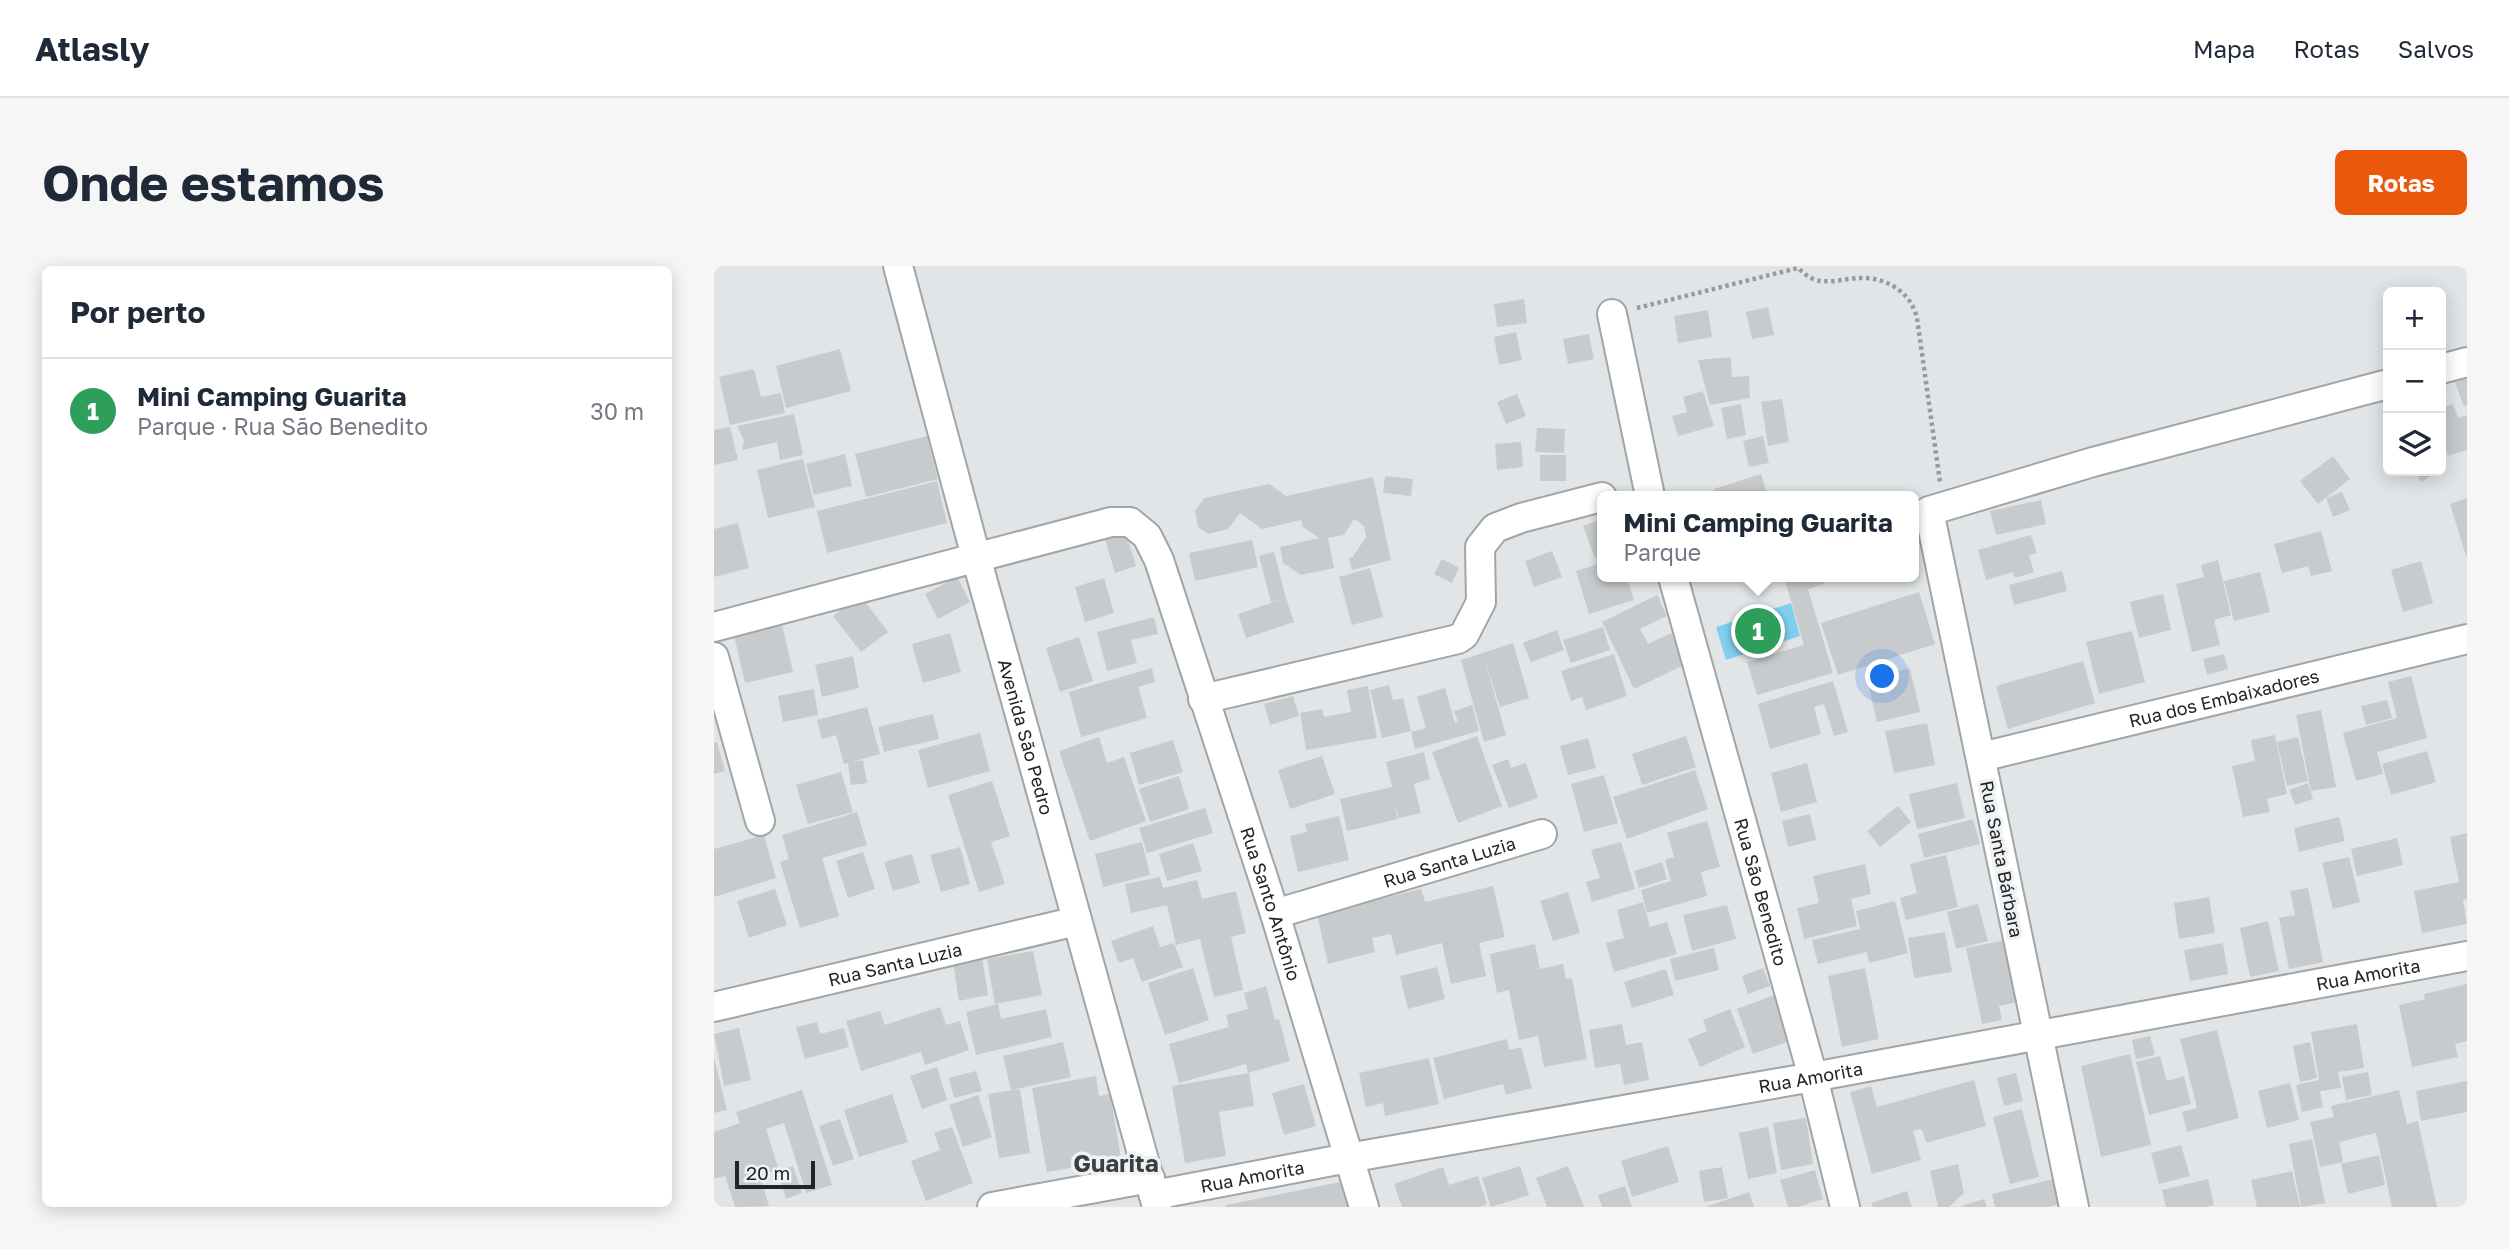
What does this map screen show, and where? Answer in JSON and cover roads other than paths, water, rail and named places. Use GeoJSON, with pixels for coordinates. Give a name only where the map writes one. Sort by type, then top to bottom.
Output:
{"type":"FeatureCollection","features":[{"type":"Feature","properties":{"kind":"street","name":"Avenida São Pedro"},"geometry":{"type":"LineString","coordinates":[[898,266],[1154,1193]]}},
{"type":"Feature","properties":{"kind":"street"},"geometry":{"type":"LineString","coordinates":[[1612,314],[1649,491]]}},
{"type":"Feature","properties":{"kind":"street"},"geometry":{"type":"LineString","coordinates":[[2446,368],[2467,362]]}},
{"type":"Feature","properties":{"kind":"street","name":"Rua Santa Bárbara"},"geometry":{"type":"LineString","coordinates":[[2074,1207],[2036,1034],[1936,510],[2093,462],[2383,385]]}},
{"type":"Feature","properties":{"kind":"street"},"geometry":{"type":"LineString","coordinates":[[1203,699],[1458,639],[1464,635],[1481,602],[1480,547],[1495,528],[1597,499]]}},
{"type":"Feature","properties":{"kind":"street","name":"Rua Santo Antônio"},"geometry":{"type":"LineString","coordinates":[[976,556],[1111,522],[1130,522],[1147,536],[1159,560],[1275,914],[1364,1207]]}},
{"type":"Feature","properties":{"kind":"street"},"geometry":{"type":"LineString","coordinates":[[714,628],[976,556]]}},
{"type":"Feature","properties":{"kind":"street","name":"Rua São Benedito"},"geometry":{"type":"LineString","coordinates":[[1674,582],[1813,1077],[1845,1207]]}},
{"type":"Feature","properties":{"kind":"street","name":"Rua dos Embaixadores"},"geometry":{"type":"LineString","coordinates":[[1982,757],[2467,639]]}},
{"type":"Feature","properties":{"kind":"street"},"geometry":{"type":"LineString","coordinates":[[714,657],[760,821]]}},
{"type":"Feature","properties":{"kind":"street","name":"Rua Santa Luzia"},"geometry":{"type":"LineString","coordinates":[[1275,914],[1542,834]]}},
{"type":"Feature","properties":{"kind":"street","name":"Rua Santa Luzia"},"geometry":{"type":"LineString","coordinates":[[714,1007],[1077,921]]}},
{"type":"Feature","properties":{"kind":"street","name":"Rua Amorita"},"geometry":{"type":"LineString","coordinates":[[992,1207],[1154,1193],[1813,1077],[2467,956]]}},
{"type":"Feature","properties":{"kind":"place","name":"Mini Camping Guarita"},"geometry":{"type":"Point","coordinates":[1758,631]}},
{"type":"Feature","properties":{"kind":"district","name":"Guarita"},"geometry":{"type":"Point","coordinates":[1116,1162]}}]}
